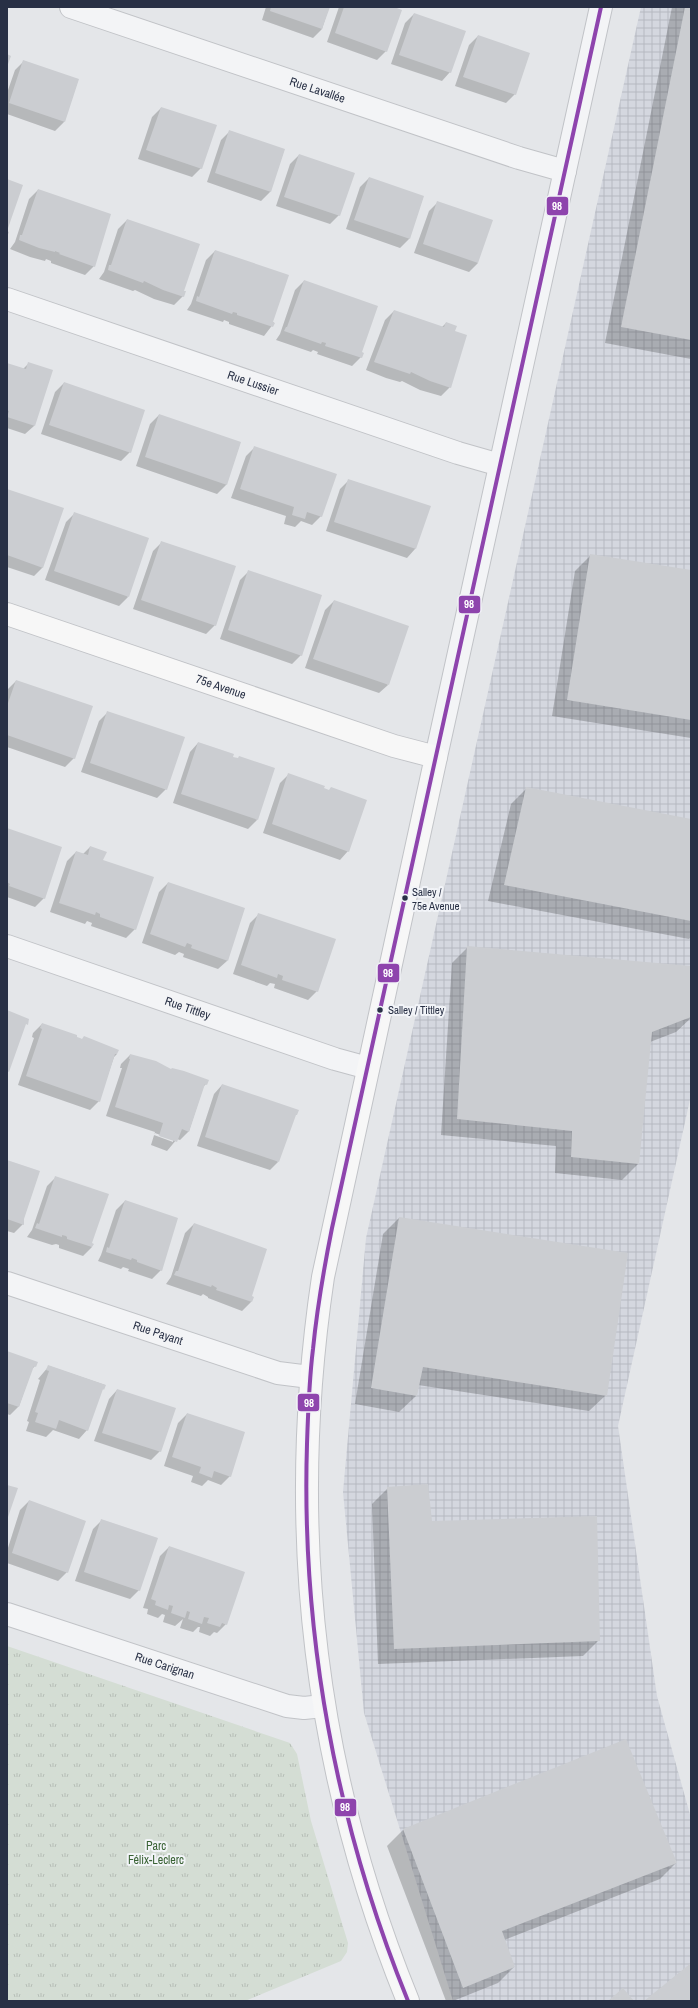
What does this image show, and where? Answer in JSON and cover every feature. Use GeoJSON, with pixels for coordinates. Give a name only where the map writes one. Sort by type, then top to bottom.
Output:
{"type":"FeatureCollection","features":[{"type":"Feature","properties":{"kind":"street","name":"Rue Lavallée"},"geometry":{"type":"LineString","coordinates":[[71,7],[519,158],[565,171]]}},
{"type":"Feature","properties":{"kind":"street"},"geometry":{"type":"LineString","coordinates":[[408,2001],[385,1942],[367,1885],[335,1765],[323,1706],[312,1623],[308,1547],[307,1462],[310,1376],[323,1277],[601,7]]}},
{"type":"Feature","properties":{"kind":"street","name":"Rue Lussier"},"geometry":{"type":"LineString","coordinates":[[7,300],[458,453],[500,465]]}},
{"type":"Feature","properties":{"kind":"street","name":"75e Avenue"},"geometry":{"type":"LineString","coordinates":[[7,614],[394,746],[436,757]]}},
{"type":"Feature","properties":{"kind":"street","name":"Rue Tittley"},"geometry":{"type":"LineString","coordinates":[[7,946],[335,1059],[368,1068]]}},
{"type":"Feature","properties":{"kind":"street","name":"Rue Payant"},"geometry":{"type":"LineString","coordinates":[[7,1283],[278,1373],[310,1376]]}},
{"type":"Feature","properties":{"kind":"street","name":"Rue Carignan"},"geometry":{"type":"LineString","coordinates":[[7,1614],[287,1706],[304,1708],[323,1706]]}},
{"type":"Feature","properties":{"kind":"shaded area"},"geometry":{"type":"Polygon","coordinates":[[[641,7],[691,7],[691,1095],[618,1426],[657,1696],[691,1818],[691,2001],[453,2001],[364,1713],[343,1492],[366,1238],[641,7]]]}},
{"type":"Feature","properties":{"kind":"green space","name":"Parc Félix-Leclerc"},"geometry":{"type":"Polygon","coordinates":[[[7,1646],[290,1743],[297,1754],[311,1821],[348,1943],[347,1952],[341,1961],[245,2001],[7,2001],[7,1646]]]}},
{"type":"Feature","properties":{"kind":"building"},"geometry":{"type":"Polygon","coordinates":[[[271,7],[330,7],[322,29],[270,11],[271,7]]]}},
{"type":"Feature","properties":{"kind":"building"},"geometry":{"type":"Polygon","coordinates":[[[344,7],[394,7],[402,10],[387,52],[335,33],[344,7]]]}},
{"type":"Feature","properties":{"kind":"building"},"geometry":{"type":"Polygon","coordinates":[[[685,7],[691,7],[691,340],[621,327],[685,7]]]}},
{"type":"Feature","properties":{"kind":"building"},"geometry":{"type":"Polygon","coordinates":[[[414,13],[466,31],[451,73],[399,55],[414,13]]]}},
{"type":"Feature","properties":{"kind":"building"},"geometry":{"type":"Polygon","coordinates":[[[478,35],[530,53],[516,95],[463,77],[478,35]]]}},
{"type":"Feature","properties":{"kind":"building"},"geometry":{"type":"Polygon","coordinates":[[[7,54],[11,56],[7,67],[7,54]]]}},
{"type":"Feature","properties":{"kind":"building"},"geometry":{"type":"Polygon","coordinates":[[[23,60],[79,79],[65,122],[9,103],[23,60]]]}},
{"type":"Feature","properties":{"kind":"building"},"geometry":{"type":"Polygon","coordinates":[[[161,107],[217,125],[202,169],[146,150],[161,107]]]}},
{"type":"Feature","properties":{"kind":"building"},"geometry":{"type":"Polygon","coordinates":[[[229,130],[285,149],[271,192],[215,173],[229,130]]]}},
{"type":"Feature","properties":{"kind":"building"},"geometry":{"type":"Polygon","coordinates":[[[299,154],[355,173],[340,216],[284,197],[299,154]]]}},
{"type":"Feature","properties":{"kind":"building"},"geometry":{"type":"Polygon","coordinates":[[[369,177],[424,196],[410,239],[354,220],[369,177]]]}},
{"type":"Feature","properties":{"kind":"building"},"geometry":{"type":"Polygon","coordinates":[[[7,179],[23,185],[7,231],[7,179]]]}},
{"type":"Feature","properties":{"kind":"building"},"geometry":{"type":"Polygon","coordinates":[[[38,189],[111,214],[95,267],[59,254],[60,253],[55,251],[39,248],[19,240],[38,189]]]}},
{"type":"Feature","properties":{"kind":"building"},"geometry":{"type":"Polygon","coordinates":[[[437,201],[493,220],[478,263],[423,244],[437,201]]]}},
{"type":"Feature","properties":{"kind":"building"},"geometry":{"type":"Polygon","coordinates":[[[127,219],[200,244],[184,291],[186,291],[184,297],[163,290],[144,281],[143,283],[108,270],[127,219]]]}},
{"type":"Feature","properties":{"kind":"building"},"geometry":{"type":"Polygon","coordinates":[[[215,250],[289,275],[273,322],[275,323],[273,327],[237,315],[237,313],[233,312],[232,314],[196,301],[197,296],[199,297],[215,250]]]}},
{"type":"Feature","properties":{"kind":"building"},"geometry":{"type":"Polygon","coordinates":[[[304,280],[378,306],[362,352],[364,353],[362,358],[325,346],[326,343],[322,342],[321,344],[284,331],[287,327],[304,280]]]}},
{"type":"Feature","properties":{"kind":"building"},"geometry":{"type":"Polygon","coordinates":[[[394,310],[444,327],[446,322],[457,326],[455,331],[467,335],[451,388],[430,381],[411,372],[410,374],[374,362],[394,310]]]}},
{"type":"Feature","properties":{"kind":"building"},"geometry":{"type":"Polygon","coordinates":[[[28,362],[53,370],[35,426],[7,417],[9,411],[7,410],[7,363],[26,369],[28,362]]]}},
{"type":"Feature","properties":{"kind":"building"},"geometry":{"type":"Polygon","coordinates":[[[64,382],[145,410],[131,453],[49,425],[64,382]]]}},
{"type":"Feature","properties":{"kind":"building"},"geometry":{"type":"Polygon","coordinates":[[[159,414],[241,442],[227,485],[145,457],[159,414]]]}},
{"type":"Feature","properties":{"kind":"building"},"geometry":{"type":"Polygon","coordinates":[[[254,446],[337,474],[322,517],[307,512],[305,519],[292,515],[294,507],[240,489],[254,446]]]}},
{"type":"Feature","properties":{"kind":"building"},"geometry":{"type":"Polygon","coordinates":[[[348,479],[431,506],[416,549],[334,522],[348,479]]]}},
{"type":"Feature","properties":{"kind":"building"},"geometry":{"type":"Polygon","coordinates":[[[7,489],[64,508],[43,568],[7,555],[7,489]]]}},
{"type":"Feature","properties":{"kind":"building"},"geometry":{"type":"Polygon","coordinates":[[[74,512],[149,538],[129,597],[54,571],[74,512]]]}},
{"type":"Feature","properties":{"kind":"building"},"geometry":{"type":"Polygon","coordinates":[[[161,541],[236,566],[216,626],[141,600],[161,541]]]}},
{"type":"Feature","properties":{"kind":"building"},"geometry":{"type":"Polygon","coordinates":[[[590,554],[691,570],[691,720],[567,700],[590,554]]]}},
{"type":"Feature","properties":{"kind":"building"},"geometry":{"type":"Polygon","coordinates":[[[248,570],[322,595],[302,656],[228,630],[248,570]]]}},
{"type":"Feature","properties":{"kind":"building"},"geometry":{"type":"Polygon","coordinates":[[[334,600],[409,626],[389,685],[313,659],[334,600]]]}},
{"type":"Feature","properties":{"kind":"building"},"geometry":{"type":"Polygon","coordinates":[[[16,680],[93,706],[75,759],[7,735],[7,706],[16,680]]]}},
{"type":"Feature","properties":{"kind":"building"},"geometry":{"type":"Polygon","coordinates":[[[107,711],[185,737],[167,790],[90,763],[107,711]]]}},
{"type":"Feature","properties":{"kind":"building"},"geometry":{"type":"Polygon","coordinates":[[[198,742],[234,754],[233,757],[238,758],[239,756],[275,768],[258,820],[181,794],[198,742]]]}},
{"type":"Feature","properties":{"kind":"building"},"geometry":{"type":"Polygon","coordinates":[[[288,773],[325,786],[324,788],[329,790],[331,787],[367,800],[349,852],[272,824],[288,773]]]}},
{"type":"Feature","properties":{"kind":"building"},"geometry":{"type":"Polygon","coordinates":[[[526,787],[691,819],[691,921],[504,885],[526,787]]]}},
{"type":"Feature","properties":{"kind":"building"},"geometry":{"type":"Polygon","coordinates":[[[7,828],[62,847],[45,899],[9,886],[10,884],[7,882],[7,828]]]}},
{"type":"Feature","properties":{"kind":"building"},"geometry":{"type":"Polygon","coordinates":[[[90,846],[107,852],[103,860],[154,877],[136,930],[100,917],[100,914],[96,912],[95,915],[59,903],[76,851],[88,855],[90,846]]]}},
{"type":"Feature","properties":{"kind":"building"},"geometry":{"type":"Polygon","coordinates":[[[168,882],[245,908],[228,961],[191,948],[192,945],[187,943],[185,947],[150,934],[168,882]]]}},
{"type":"Feature","properties":{"kind":"building"},"geometry":{"type":"Polygon","coordinates":[[[258,913],[336,939],[318,992],[282,980],[283,976],[278,974],[277,978],[241,965],[258,913]]]}},
{"type":"Feature","properties":{"kind":"building"},"geometry":{"type":"Polygon","coordinates":[[[467,946],[691,966],[691,1017],[652,1032],[639,1164],[571,1157],[572,1131],[457,1119],[467,946]]]}},
{"type":"Feature","properties":{"kind":"building"},"geometry":{"type":"Polygon","coordinates":[[[7,1010],[29,1019],[9,1072],[7,1071],[7,1010]]]}},
{"type":"Feature","properties":{"kind":"building"},"geometry":{"type":"Polygon","coordinates":[[[42,1023],[77,1035],[77,1037],[82,1039],[84,1036],[119,1050],[117,1054],[115,1054],[100,1102],[26,1076],[42,1029],[40,1028],[42,1023]]]}},
{"type":"Feature","properties":{"kind":"building"},"geometry":{"type":"Polygon","coordinates":[[[130,1054],[156,1061],[171,1069],[184,1071],[209,1080],[207,1085],[205,1084],[189,1132],[182,1129],[177,1142],[159,1136],[163,1123],[115,1107],[130,1059],[130,1054]]]}},
{"type":"Feature","properties":{"kind":"building"},"geometry":{"type":"Polygon","coordinates":[[[222,1084],[299,1110],[279,1162],[205,1137],[222,1084]]]}},
{"type":"Feature","properties":{"kind":"building"},"geometry":{"type":"Polygon","coordinates":[[[7,1160],[40,1171],[24,1219],[24,1225],[7,1219],[7,1160]]]}},
{"type":"Feature","properties":{"kind":"building"},"geometry":{"type":"Polygon","coordinates":[[[55,1176],[109,1194],[92,1243],[94,1244],[92,1247],[67,1239],[66,1236],[62,1235],[62,1237],[35,1228],[37,1223],[39,1224],[55,1176]]]}},
{"type":"Feature","properties":{"kind":"building"},"geometry":{"type":"Polygon","coordinates":[[[125,1200],[178,1218],[162,1271],[137,1262],[137,1260],[132,1258],[131,1260],[106,1252],[107,1247],[109,1248],[125,1200]]]}},
{"type":"Feature","properties":{"kind":"building"},"geometry":{"type":"Polygon","coordinates":[[[399,1217],[628,1253],[607,1396],[423,1367],[417,1396],[371,1388],[399,1217]]]}},
{"type":"Feature","properties":{"kind":"building"},"geometry":{"type":"Polygon","coordinates":[[[194,1223],[267,1249],[252,1296],[254,1297],[252,1302],[216,1290],[217,1288],[212,1285],[211,1287],[174,1275],[176,1271],[178,1271],[194,1223]]]}},
{"type":"Feature","properties":{"kind":"building"},"geometry":{"type":"Polygon","coordinates":[[[7,1351],[38,1362],[36,1367],[34,1366],[19,1407],[7,1403],[7,1351]]]}},
{"type":"Feature","properties":{"kind":"building"},"geometry":{"type":"Polygon","coordinates":[[[48,1365],[106,1385],[104,1390],[103,1389],[88,1431],[59,1420],[56,1429],[35,1422],[38,1413],[35,1412],[49,1371],[46,1370],[48,1365]]]}},
{"type":"Feature","properties":{"kind":"building"},"geometry":{"type":"Polygon","coordinates":[[[117,1389],[176,1408],[161,1452],[102,1433],[117,1389]]]}},
{"type":"Feature","properties":{"kind":"building"},"geometry":{"type":"Polygon","coordinates":[[[187,1413],[245,1432],[231,1477],[214,1471],[212,1478],[199,1473],[201,1467],[172,1457],[187,1413]]]}},
{"type":"Feature","properties":{"kind":"building"},"geometry":{"type":"Polygon","coordinates":[[[428,1484],[432,1521],[597,1516],[600,1641],[394,1649],[387,1487],[428,1484]]]}},
{"type":"Feature","properties":{"kind":"building"},"geometry":{"type":"Polygon","coordinates":[[[7,1485],[18,1488],[7,1520],[7,1485]]]}},
{"type":"Feature","properties":{"kind":"building"},"geometry":{"type":"Polygon","coordinates":[[[29,1500],[86,1521],[68,1573],[12,1553],[29,1500]]]}},
{"type":"Feature","properties":{"kind":"building"},"geometry":{"type":"Polygon","coordinates":[[[101,1519],[158,1538],[140,1591],[84,1572],[101,1519]]]}},
{"type":"Feature","properties":{"kind":"building"},"geometry":{"type":"Polygon","coordinates":[[[169,1546],[245,1572],[227,1625],[222,1623],[220,1627],[207,1623],[209,1618],[204,1617],[202,1624],[188,1619],[190,1612],[187,1611],[185,1618],[171,1613],[173,1606],[169,1605],[168,1610],[155,1605],[156,1601],[151,1599],[169,1546]]]}},
{"type":"Feature","properties":{"kind":"building"},"geometry":{"type":"Polygon","coordinates":[[[626,1739],[677,1863],[502,1931],[515,1967],[463,1988],[403,1829],[626,1739]]]}},
{"type":"Feature","properties":{"kind":"building"},"geometry":{"type":"Polygon","coordinates":[[[691,1963],[691,2001],[644,2001],[691,1963]]]}},
{"type":"Feature","properties":{"kind":"building"},"geometry":{"type":"Polygon","coordinates":[[[623,1988],[634,2001],[608,2001],[623,1988]]]}},
{"type":"Feature","properties":{"kind":"transit line","name":"98"},"geometry":{"type":"LineString","coordinates":[[408,2001],[383,1934],[361,1866],[343,1797],[328,1728],[317,1658],[310,1587],[307,1516],[307,1444],[312,1361],[319,1304],[332,1228],[601,7]]}},
{"type":"Feature","properties":{"kind":"place","name":"Salley / 75e Avenue"},"geometry":{"type":"Point","coordinates":[405,898]}},
{"type":"Feature","properties":{"kind":"place","name":"Salley / Tittley"},"geometry":{"type":"Point","coordinates":[380,1010]}}]}
